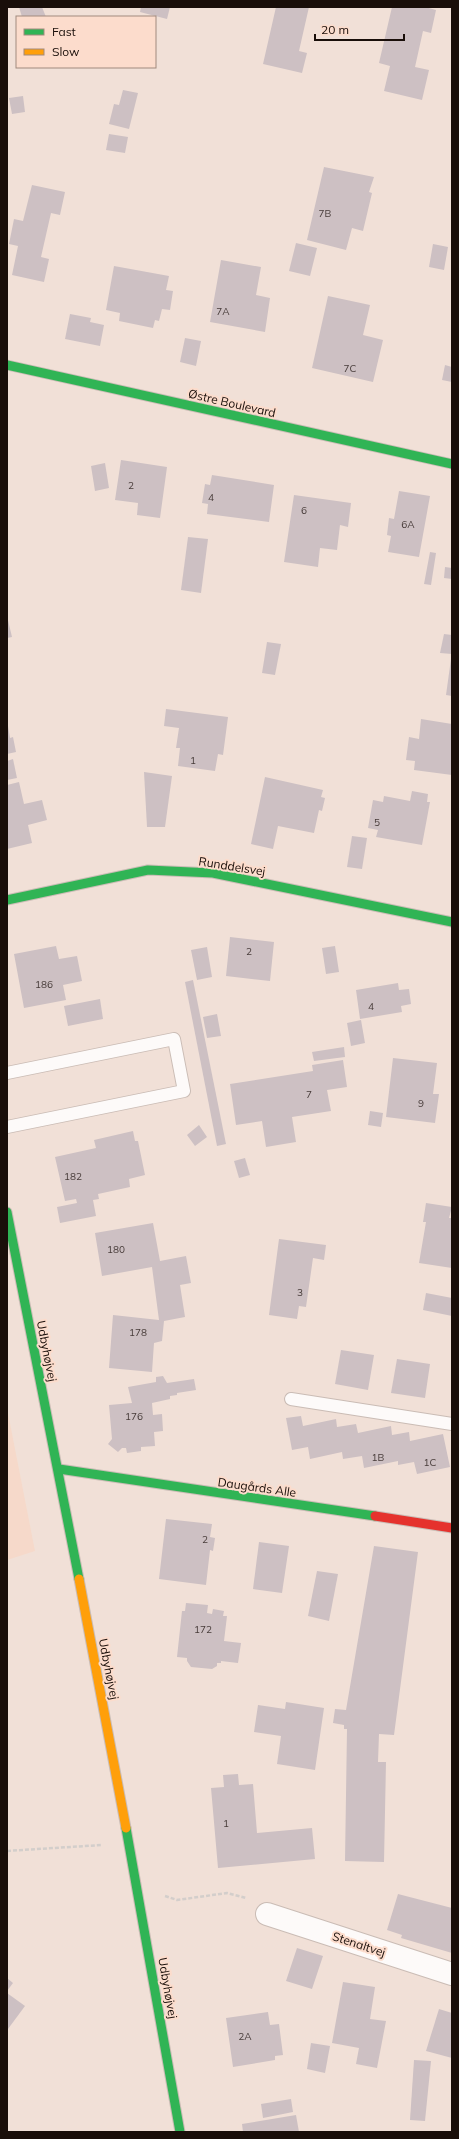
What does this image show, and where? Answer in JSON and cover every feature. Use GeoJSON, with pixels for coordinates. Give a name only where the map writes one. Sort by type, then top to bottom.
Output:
{"type":"FeatureCollection","features":[{"type":"Feature","properties":{"kind":"street","name":"Østre Boulevard"},"geometry":{"type":"LineString","coordinates":[[7,365],[452,464]]}},
{"type":"Feature","properties":{"kind":"street","name":"Runddelsvej"},"geometry":{"type":"LineString","coordinates":[[7,900],[148,870],[213,872],[452,922]]}},
{"type":"Feature","properties":{"kind":"street","name":"Udbyhøjvej"},"geometry":{"type":"LineString","coordinates":[[7,1212],[59,1469],[130,1843],[180,2132]]}},
{"type":"Feature","properties":{"kind":"street","name":"Daugårds Alle"},"geometry":{"type":"LineString","coordinates":[[59,1469],[452,1528]]}},
{"type":"Feature","properties":{"kind":"street","name":"Stenaltvej"},"geometry":{"type":"LineString","coordinates":[[267,1914],[452,1974]]}},
{"type":"Feature","properties":{"kind":"lane"},"geometry":{"type":"LineString","coordinates":[[7,1073],[174,1039],[184,1092],[7,1127]]}},
{"type":"Feature","properties":{"kind":"lane"},"geometry":{"type":"LineString","coordinates":[[291,1399],[452,1424]]}},
{"type":"Feature","properties":{"kind":"path"},"geometry":{"type":"LineString","coordinates":[[7,1851],[130,1843]]}},
{"type":"Feature","properties":{"kind":"path"},"geometry":{"type":"LineString","coordinates":[[138,1888],[177,1900],[227,1893],[258,1901],[267,1914]]}},
{"type":"Feature","properties":{"kind":"shaded area"},"geometry":{"type":"Polygon","coordinates":[[[7,1408],[35,1551],[7,1560],[7,1408]]]}},
{"type":"Feature","properties":{"kind":"building"},"geometry":{"type":"Polygon","coordinates":[[[19,7],[42,7],[46,16],[22,16],[19,7]]]}},
{"type":"Feature","properties":{"kind":"building"},"geometry":{"type":"Polygon","coordinates":[[[141,7],[170,7],[167,19],[140,12],[141,7]]]}},
{"type":"Feature","properties":{"kind":"building"},"geometry":{"type":"Polygon","coordinates":[[[276,7],[309,7],[299,51],[307,53],[302,73],[263,64],[276,7]]]}},
{"type":"Feature","properties":{"kind":"building"},"geometry":{"type":"Polygon","coordinates":[[[392,7],[425,7],[436,10],[431,33],[423,31],[415,67],[429,70],[422,100],[384,91],[390,66],[379,63],[392,7]]]}},
{"type":"Feature","properties":{"kind":"building"},"geometry":{"type":"Polygon","coordinates":[[[123,90],[138,93],[129,129],[109,124],[114,104],[119,105],[123,90]]]}},
{"type":"Feature","properties":{"kind":"building"},"geometry":{"type":"Polygon","coordinates":[[[23,96],[25,112],[12,114],[9,98],[23,96]]]}},
{"type":"Feature","properties":{"kind":"building"},"geometry":{"type":"Polygon","coordinates":[[[109,134],[128,137],[125,153],[106,150],[109,134]]]}},
{"type":"Feature","properties":{"kind":"building"},"geometry":{"type":"Polygon","coordinates":[[[324,167],[374,177],[369,192],[372,193],[363,231],[352,228],[346,250],[307,240],[324,167]]]}},
{"type":"Feature","properties":{"kind":"building"},"geometry":{"type":"Polygon","coordinates":[[[32,185],[65,192],[60,215],[51,213],[41,257],[49,259],[44,282],[12,275],[18,246],[9,244],[14,219],[23,221],[32,185]]]}},
{"type":"Feature","properties":{"kind":"building"},"geometry":{"type":"Polygon","coordinates":[[[296,243],[317,248],[310,276],[289,271],[296,243]]]}},
{"type":"Feature","properties":{"kind":"building"},"geometry":{"type":"Polygon","coordinates":[[[433,244],[448,247],[444,270],[429,267],[433,244]]]}},
{"type":"Feature","properties":{"kind":"building"},"geometry":{"type":"Polygon","coordinates":[[[221,260],[261,267],[256,295],[270,298],[265,332],[210,322],[221,260]]]}},
{"type":"Feature","properties":{"kind":"building"},"geometry":{"type":"Polygon","coordinates":[[[114,266],[169,276],[166,290],[173,291],[170,310],[162,309],[159,321],[155,320],[153,328],[119,321],[120,313],[106,310],[114,266]]]}},
{"type":"Feature","properties":{"kind":"building"},"geometry":{"type":"Polygon","coordinates":[[[328,296],[370,305],[363,335],[383,340],[373,382],[312,368],[328,296]]]}},
{"type":"Feature","properties":{"kind":"building"},"geometry":{"type":"Polygon","coordinates":[[[70,314],[91,318],[90,322],[104,325],[100,346],[65,339],[70,314]]]}},
{"type":"Feature","properties":{"kind":"building"},"geometry":{"type":"Polygon","coordinates":[[[185,338],[201,341],[196,366],[180,362],[185,338]]]}},
{"type":"Feature","properties":{"kind":"building"},"geometry":{"type":"Polygon","coordinates":[[[445,365],[452,367],[452,382],[442,380],[445,365]]]}},
{"type":"Feature","properties":{"kind":"building"},"geometry":{"type":"Polygon","coordinates":[[[121,460],[167,467],[160,518],[137,515],[138,503],[115,500],[121,460]]]}},
{"type":"Feature","properties":{"kind":"building"},"geometry":{"type":"Polygon","coordinates":[[[105,463],[109,488],[95,491],[91,466],[105,463]]]}},
{"type":"Feature","properties":{"kind":"building"},"geometry":{"type":"Polygon","coordinates":[[[212,475],[274,485],[269,522],[207,514],[208,504],[202,503],[205,484],[210,485],[212,475]]]}},
{"type":"Feature","properties":{"kind":"building"},"geometry":{"type":"Polygon","coordinates":[[[399,491],[430,496],[419,557],[388,552],[391,536],[387,535],[389,518],[394,519],[399,491]]]}},
{"type":"Feature","properties":{"kind":"building"},"geometry":{"type":"Polygon","coordinates":[[[294,495],[351,503],[348,527],[340,525],[337,550],[320,548],[318,567],[284,562],[294,495]]]}},
{"type":"Feature","properties":{"kind":"building"},"geometry":{"type":"Polygon","coordinates":[[[188,537],[208,539],[201,593],[181,590],[188,537]]]}},
{"type":"Feature","properties":{"kind":"building"},"geometry":{"type":"Polygon","coordinates":[[[430,552],[436,553],[431,585],[424,584],[430,552]]]}},
{"type":"Feature","properties":{"kind":"building"},"geometry":{"type":"Polygon","coordinates":[[[445,567],[452,568],[452,579],[444,578],[445,567]]]}},
{"type":"Feature","properties":{"kind":"building"},"geometry":{"type":"Polygon","coordinates":[[[7,616],[12,637],[7,638],[7,616]]]}},
{"type":"Feature","properties":{"kind":"building"},"geometry":{"type":"Polygon","coordinates":[[[444,634],[452,635],[452,654],[440,653],[444,634]]]}},
{"type":"Feature","properties":{"kind":"building"},"geometry":{"type":"Polygon","coordinates":[[[267,642],[281,644],[275,675],[262,673],[267,642]]]}},
{"type":"Feature","properties":{"kind":"building"},"geometry":{"type":"Polygon","coordinates":[[[452,659],[452,696],[446,695],[452,659]]]}},
{"type":"Feature","properties":{"kind":"building"},"geometry":{"type":"Polygon","coordinates":[[[166,709],[228,717],[223,755],[218,754],[215,771],[178,766],[180,748],[176,748],[179,728],[164,726],[166,709]]]}},
{"type":"Feature","properties":{"kind":"building"},"geometry":{"type":"Polygon","coordinates":[[[421,719],[452,724],[452,775],[414,770],[415,761],[406,760],[409,737],[419,739],[421,719]]]}},
{"type":"Feature","properties":{"kind":"building"},"geometry":{"type":"Polygon","coordinates":[[[8,726],[10,738],[13,737],[16,752],[7,754],[8,726]]]}},
{"type":"Feature","properties":{"kind":"building"},"geometry":{"type":"Polygon","coordinates":[[[13,759],[17,778],[7,780],[7,761],[13,759]]]}},
{"type":"Feature","properties":{"kind":"building"},"geometry":{"type":"Polygon","coordinates":[[[144,772],[172,776],[165,827],[147,827],[144,772]]]}},
{"type":"Feature","properties":{"kind":"building"},"geometry":{"type":"Polygon","coordinates":[[[265,777],[323,790],[321,797],[325,798],[322,811],[319,810],[314,833],[278,826],[273,849],[251,844],[265,777]]]}},
{"type":"Feature","properties":{"kind":"building"},"geometry":{"type":"Polygon","coordinates":[[[19,782],[24,804],[42,800],[47,820],[28,825],[32,843],[7,849],[7,785],[19,782]]]}},
{"type":"Feature","properties":{"kind":"building"},"geometry":{"type":"Polygon","coordinates":[[[412,791],[428,794],[427,802],[430,802],[422,845],[376,837],[378,830],[368,828],[373,800],[383,802],[384,796],[410,801],[412,791]]]}},
{"type":"Feature","properties":{"kind":"building"},"geometry":{"type":"Polygon","coordinates":[[[352,836],[367,838],[362,869],[347,867],[352,836]]]}},
{"type":"Feature","properties":{"kind":"building"},"geometry":{"type":"Polygon","coordinates":[[[230,937],[274,942],[270,981],[226,976],[230,937]]]}},
{"type":"Feature","properties":{"kind":"building"},"geometry":{"type":"Polygon","coordinates":[[[56,946],[59,959],[77,956],[82,981],[63,985],[66,1000],[24,1008],[14,954],[56,946]]]}},
{"type":"Feature","properties":{"kind":"building"},"geometry":{"type":"Polygon","coordinates":[[[335,946],[339,972],[326,974],[322,948],[335,946]]]}},
{"type":"Feature","properties":{"kind":"building"},"geometry":{"type":"Polygon","coordinates":[[[207,947],[212,977],[197,980],[191,950],[207,947]]]}},
{"type":"Feature","properties":{"kind":"building"},"geometry":{"type":"Polygon","coordinates":[[[193,980],[226,1144],[217,1146],[185,982],[193,980]]]}},
{"type":"Feature","properties":{"kind":"building"},"geometry":{"type":"Polygon","coordinates":[[[398,983],[399,990],[409,989],[411,1004],[401,1006],[402,1012],[360,1019],[356,990],[398,983]]]}},
{"type":"Feature","properties":{"kind":"building"},"geometry":{"type":"Polygon","coordinates":[[[100,999],[103,1019],[68,1026],[64,1006],[100,999]]]}},
{"type":"Feature","properties":{"kind":"building"},"geometry":{"type":"Polygon","coordinates":[[[217,1014],[221,1036],[207,1038],[203,1017],[217,1014]]]}},
{"type":"Feature","properties":{"kind":"building"},"geometry":{"type":"Polygon","coordinates":[[[361,1020],[365,1043],[351,1046],[347,1023],[361,1020]]]}},
{"type":"Feature","properties":{"kind":"building"},"geometry":{"type":"Polygon","coordinates":[[[344,1047],[345,1057],[314,1061],[312,1052],[344,1047]]]}},
{"type":"Feature","properties":{"kind":"building"},"geometry":{"type":"Polygon","coordinates":[[[393,1058],[437,1063],[433,1094],[439,1094],[435,1123],[386,1117],[393,1058]]]}},
{"type":"Feature","properties":{"kind":"building"},"geometry":{"type":"Polygon","coordinates":[[[343,1060],[347,1087],[327,1090],[331,1111],[292,1117],[296,1142],[266,1147],[262,1121],[236,1125],[230,1084],[313,1071],[312,1065],[343,1060]]]}},
{"type":"Feature","properties":{"kind":"building"},"geometry":{"type":"Polygon","coordinates":[[[370,1111],[383,1113],[381,1127],[368,1125],[370,1111]]]}},
{"type":"Feature","properties":{"kind":"building"},"geometry":{"type":"Polygon","coordinates":[[[199,1125],[207,1137],[195,1146],[187,1135],[199,1125]]]}},
{"type":"Feature","properties":{"kind":"building"},"geometry":{"type":"Polygon","coordinates":[[[133,1131],[135,1141],[138,1141],[145,1175],[129,1179],[130,1187],[98,1194],[99,1199],[93,1200],[96,1216],[60,1223],[57,1207],[77,1203],[76,1199],[65,1201],[55,1157],[96,1148],[94,1140],[133,1131]]]}},
{"type":"Feature","properties":{"kind":"building"},"geometry":{"type":"Polygon","coordinates":[[[245,1158],[250,1175],[239,1178],[234,1161],[245,1158]]]}},
{"type":"Feature","properties":{"kind":"building"},"geometry":{"type":"Polygon","coordinates":[[[426,1203],[452,1207],[449,1218],[452,1218],[452,1268],[419,1263],[426,1222],[423,1222],[426,1203]]]}},
{"type":"Feature","properties":{"kind":"building"},"geometry":{"type":"Polygon","coordinates":[[[153,1223],[160,1261],[186,1256],[191,1283],[180,1285],[185,1317],[164,1321],[162,1341],[154,1343],[152,1372],[109,1368],[113,1315],[159,1320],[152,1267],[102,1276],[95,1233],[153,1223]]]}},
{"type":"Feature","properties":{"kind":"building"},"geometry":{"type":"Polygon","coordinates":[[[279,1239],[326,1245],[324,1260],[313,1258],[306,1307],[299,1306],[297,1319],[269,1315],[279,1239]]]}},
{"type":"Feature","properties":{"kind":"building"},"geometry":{"type":"Polygon","coordinates":[[[426,1293],[452,1298],[452,1316],[423,1310],[426,1293]]]}},
{"type":"Feature","properties":{"kind":"building"},"geometry":{"type":"Polygon","coordinates":[[[341,1350],[374,1355],[368,1390],[335,1384],[341,1350]]]}},
{"type":"Feature","properties":{"kind":"building"},"geometry":{"type":"Polygon","coordinates":[[[397,1359],[430,1364],[425,1398],[391,1393],[397,1359]]]}},
{"type":"Feature","properties":{"kind":"building"},"geometry":{"type":"Polygon","coordinates":[[[163,1376],[167,1383],[194,1379],[196,1390],[177,1393],[177,1395],[170,1396],[170,1399],[152,1403],[153,1415],[162,1414],[163,1431],[154,1432],[155,1446],[141,1447],[141,1451],[127,1453],[126,1448],[122,1448],[118,1452],[108,1444],[112,1439],[109,1405],[132,1403],[128,1387],[156,1382],[156,1377],[163,1376]]]}},
{"type":"Feature","properties":{"kind":"building"},"geometry":{"type":"Polygon","coordinates":[[[301,1416],[303,1426],[336,1419],[337,1427],[356,1424],[358,1433],[391,1426],[392,1435],[409,1432],[410,1441],[443,1434],[450,1467],[417,1474],[414,1462],[398,1465],[398,1461],[364,1468],[362,1456],[343,1459],[342,1452],[310,1459],[308,1447],[292,1450],[286,1418],[301,1416]]]}},
{"type":"Feature","properties":{"kind":"building"},"geometry":{"type":"Polygon","coordinates":[[[166,1519],[212,1524],[210,1537],[215,1538],[213,1551],[210,1550],[206,1585],[159,1579],[166,1519]]]}},
{"type":"Feature","properties":{"kind":"building"},"geometry":{"type":"Polygon","coordinates":[[[259,1542],[289,1546],[282,1593],[253,1589],[259,1542]]]}},
{"type":"Feature","properties":{"kind":"building"},"geometry":{"type":"Polygon","coordinates":[[[374,1546],[418,1552],[394,1735],[379,1734],[378,1762],[386,1762],[384,1862],[345,1861],[347,1729],[344,1729],[344,1725],[333,1723],[335,1709],[346,1710],[374,1546]]]}},
{"type":"Feature","properties":{"kind":"building"},"geometry":{"type":"Polygon","coordinates":[[[317,1571],[338,1574],[329,1621],[308,1616],[317,1571]]]}},
{"type":"Feature","properties":{"kind":"building"},"geometry":{"type":"Polygon","coordinates":[[[186,1603],[208,1605],[207,1613],[212,1614],[213,1609],[224,1611],[223,1616],[227,1616],[224,1641],[241,1643],[238,1663],[221,1661],[221,1663],[217,1663],[217,1666],[212,1669],[191,1667],[187,1661],[187,1658],[177,1657],[182,1611],[185,1611],[186,1603]]]}},
{"type":"Feature","properties":{"kind":"building"},"geometry":{"type":"Polygon","coordinates":[[[286,1702],[324,1708],[315,1770],[277,1764],[281,1736],[254,1732],[258,1705],[285,1709],[286,1702]]]}},
{"type":"Feature","properties":{"kind":"building"},"geometry":{"type":"Polygon","coordinates":[[[238,1774],[239,1785],[253,1784],[257,1833],[312,1828],[315,1859],[218,1868],[211,1788],[224,1787],[223,1775],[238,1774]]]}},
{"type":"Feature","properties":{"kind":"building"},"geometry":{"type":"Polygon","coordinates":[[[398,1894],[452,1908],[452,1953],[401,1938],[402,1935],[387,1930],[398,1894]]]}},
{"type":"Feature","properties":{"kind":"building"},"geometry":{"type":"Polygon","coordinates":[[[297,1948],[323,1956],[312,1989],[286,1981],[297,1948]]]}},
{"type":"Feature","properties":{"kind":"building"},"geometry":{"type":"Polygon","coordinates":[[[7,1978],[13,1983],[7,1991],[7,1978]]]}},
{"type":"Feature","properties":{"kind":"building"},"geometry":{"type":"Polygon","coordinates":[[[343,1982],[375,1987],[370,2019],[386,2021],[377,2068],[356,2064],[359,2048],[332,2043],[343,1982]]]}},
{"type":"Feature","properties":{"kind":"building"},"geometry":{"type":"Polygon","coordinates":[[[7,1993],[25,2006],[8,2029],[7,2028],[7,1993]]]}},
{"type":"Feature","properties":{"kind":"building"},"geometry":{"type":"Polygon","coordinates":[[[439,2009],[452,2013],[452,2058],[426,2051],[439,2009]]]}},
{"type":"Feature","properties":{"kind":"building"},"geometry":{"type":"Polygon","coordinates":[[[268,2012],[270,2025],[279,2024],[283,2055],[275,2056],[275,2060],[233,2067],[226,2018],[268,2012]]]}},
{"type":"Feature","properties":{"kind":"building"},"geometry":{"type":"Polygon","coordinates":[[[311,2043],[330,2046],[325,2073],[307,2069],[311,2043]]]}},
{"type":"Feature","properties":{"kind":"building"},"geometry":{"type":"Polygon","coordinates":[[[414,2060],[431,2061],[425,2121],[410,2120],[414,2060]]]}},
{"type":"Feature","properties":{"kind":"building"},"geometry":{"type":"Polygon","coordinates":[[[291,2099],[293,2112],[263,2118],[261,2104],[291,2099]]]}},
{"type":"Feature","properties":{"kind":"building"},"geometry":{"type":"Polygon","coordinates":[[[296,2115],[299,2132],[243,2132],[242,2124],[296,2115]]]}},
{"type":"Feature","properties":{"kind":"traffic: fast"},"geometry":{"type":"LineString","coordinates":[[7,365],[452,464]]}},
{"type":"Feature","properties":{"kind":"traffic: fast"},"geometry":{"type":"LineString","coordinates":[[7,900],[148,870],[213,873],[452,922]]}},
{"type":"Feature","properties":{"kind":"traffic: fast"},"geometry":{"type":"LineString","coordinates":[[7,1212],[79,1579]]}},
{"type":"Feature","properties":{"kind":"traffic: fast"},"geometry":{"type":"LineString","coordinates":[[59,1469],[375,1516]]}},
{"type":"Feature","properties":{"kind":"traffic: fast"},"geometry":{"type":"LineString","coordinates":[[126,1828],[180,2132]]}},
{"type":"Feature","properties":{"kind":"traffic: slow"},"geometry":{"type":"LineString","coordinates":[[79,1579],[126,1828]]}},
{"type":"Feature","properties":{"kind":"traffic: jam"},"geometry":{"type":"LineString","coordinates":[[375,1516],[452,1528]]}}]}
